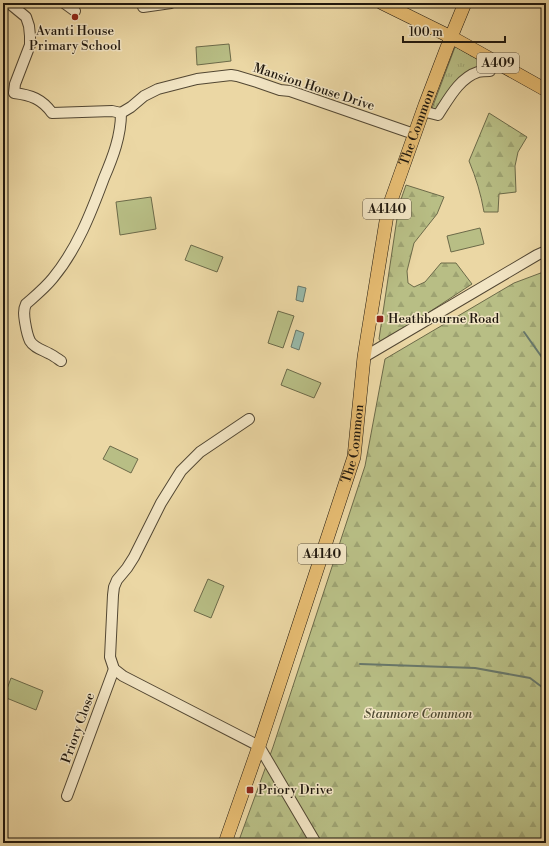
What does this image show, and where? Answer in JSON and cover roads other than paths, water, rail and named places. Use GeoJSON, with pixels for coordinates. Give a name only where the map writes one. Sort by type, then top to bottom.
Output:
{"type":"FeatureCollection","features":[{"type":"Feature","properties":{"kind":"main road","name":"A409"},"geometry":{"type":"LineString","coordinates":[[382,3],[451,37],[546,90]]}},
{"type":"Feature","properties":{"kind":"main road","name":"A4140"},"geometry":{"type":"LineString","coordinates":[[451,37],[465,3]]}},
{"type":"Feature","properties":{"kind":"main road","name":"The Common"},"geometry":{"type":"LineString","coordinates":[[225,843],[259,746],[354,457],[364,357],[388,208],[422,112],[451,37]]}},
{"type":"Feature","properties":{"kind":"street"},"geometry":{"type":"LineString","coordinates":[[9,3],[26,17],[30,36],[30,45],[15,84],[14,93],[25,94],[39,100],[47,106],[52,113],[112,111],[121,113],[121,126],[116,146],[96,201],[83,229],[72,251],[58,271],[26,304],[25,307],[25,321],[30,340],[35,346],[61,361]]}},
{"type":"Feature","properties":{"kind":"street"},"geometry":{"type":"LineString","coordinates":[[64,3],[75,12]]}},
{"type":"Feature","properties":{"kind":"street"},"geometry":{"type":"LineString","coordinates":[[143,7],[171,3]]}},
{"type":"Feature","properties":{"kind":"street"},"geometry":{"type":"LineString","coordinates":[[422,112],[438,115],[454,92],[465,80],[479,72],[490,71]]}},
{"type":"Feature","properties":{"kind":"street","name":"Mansion House Drive"},"geometry":{"type":"LineString","coordinates":[[121,113],[144,96],[158,89],[197,79],[231,75],[280,90],[290,91],[414,134]]}},
{"type":"Feature","properties":{"kind":"street"},"geometry":{"type":"LineString","coordinates":[[364,357],[546,251]]}},
{"type":"Feature","properties":{"kind":"street"},"geometry":{"type":"LineString","coordinates":[[249,419],[200,452],[181,471],[161,503],[134,557],[117,580],[114,587],[112,595],[110,657],[114,669],[124,676],[259,746],[316,843]]}},
{"type":"Feature","properties":{"kind":"street","name":"Priory Close"},"geometry":{"type":"LineString","coordinates":[[67,796],[114,669]]}},
{"type":"Feature","properties":{"kind":"waterway"},"geometry":{"type":"LineString","coordinates":[[524,332],[546,363]]}},
{"type":"Feature","properties":{"kind":"waterway"},"geometry":{"type":"LineString","coordinates":[[360,664],[475,668],[530,678],[546,690]]}},
{"type":"Feature","properties":{"kind":"place","name":"Avanti House Primary School"},"geometry":{"type":"Point","coordinates":[75,17]}},
{"type":"Feature","properties":{"kind":"place","name":"Heathbourne Road"},"geometry":{"type":"Point","coordinates":[380,319]}},
{"type":"Feature","properties":{"kind":"place","name":"Priory Drive"},"geometry":{"type":"Point","coordinates":[250,790]}},
{"type":"Feature","properties":{"kind":"park label","name":"Stanmore Common"},"geometry":{"type":"Point","coordinates":[418,714]}}]}
